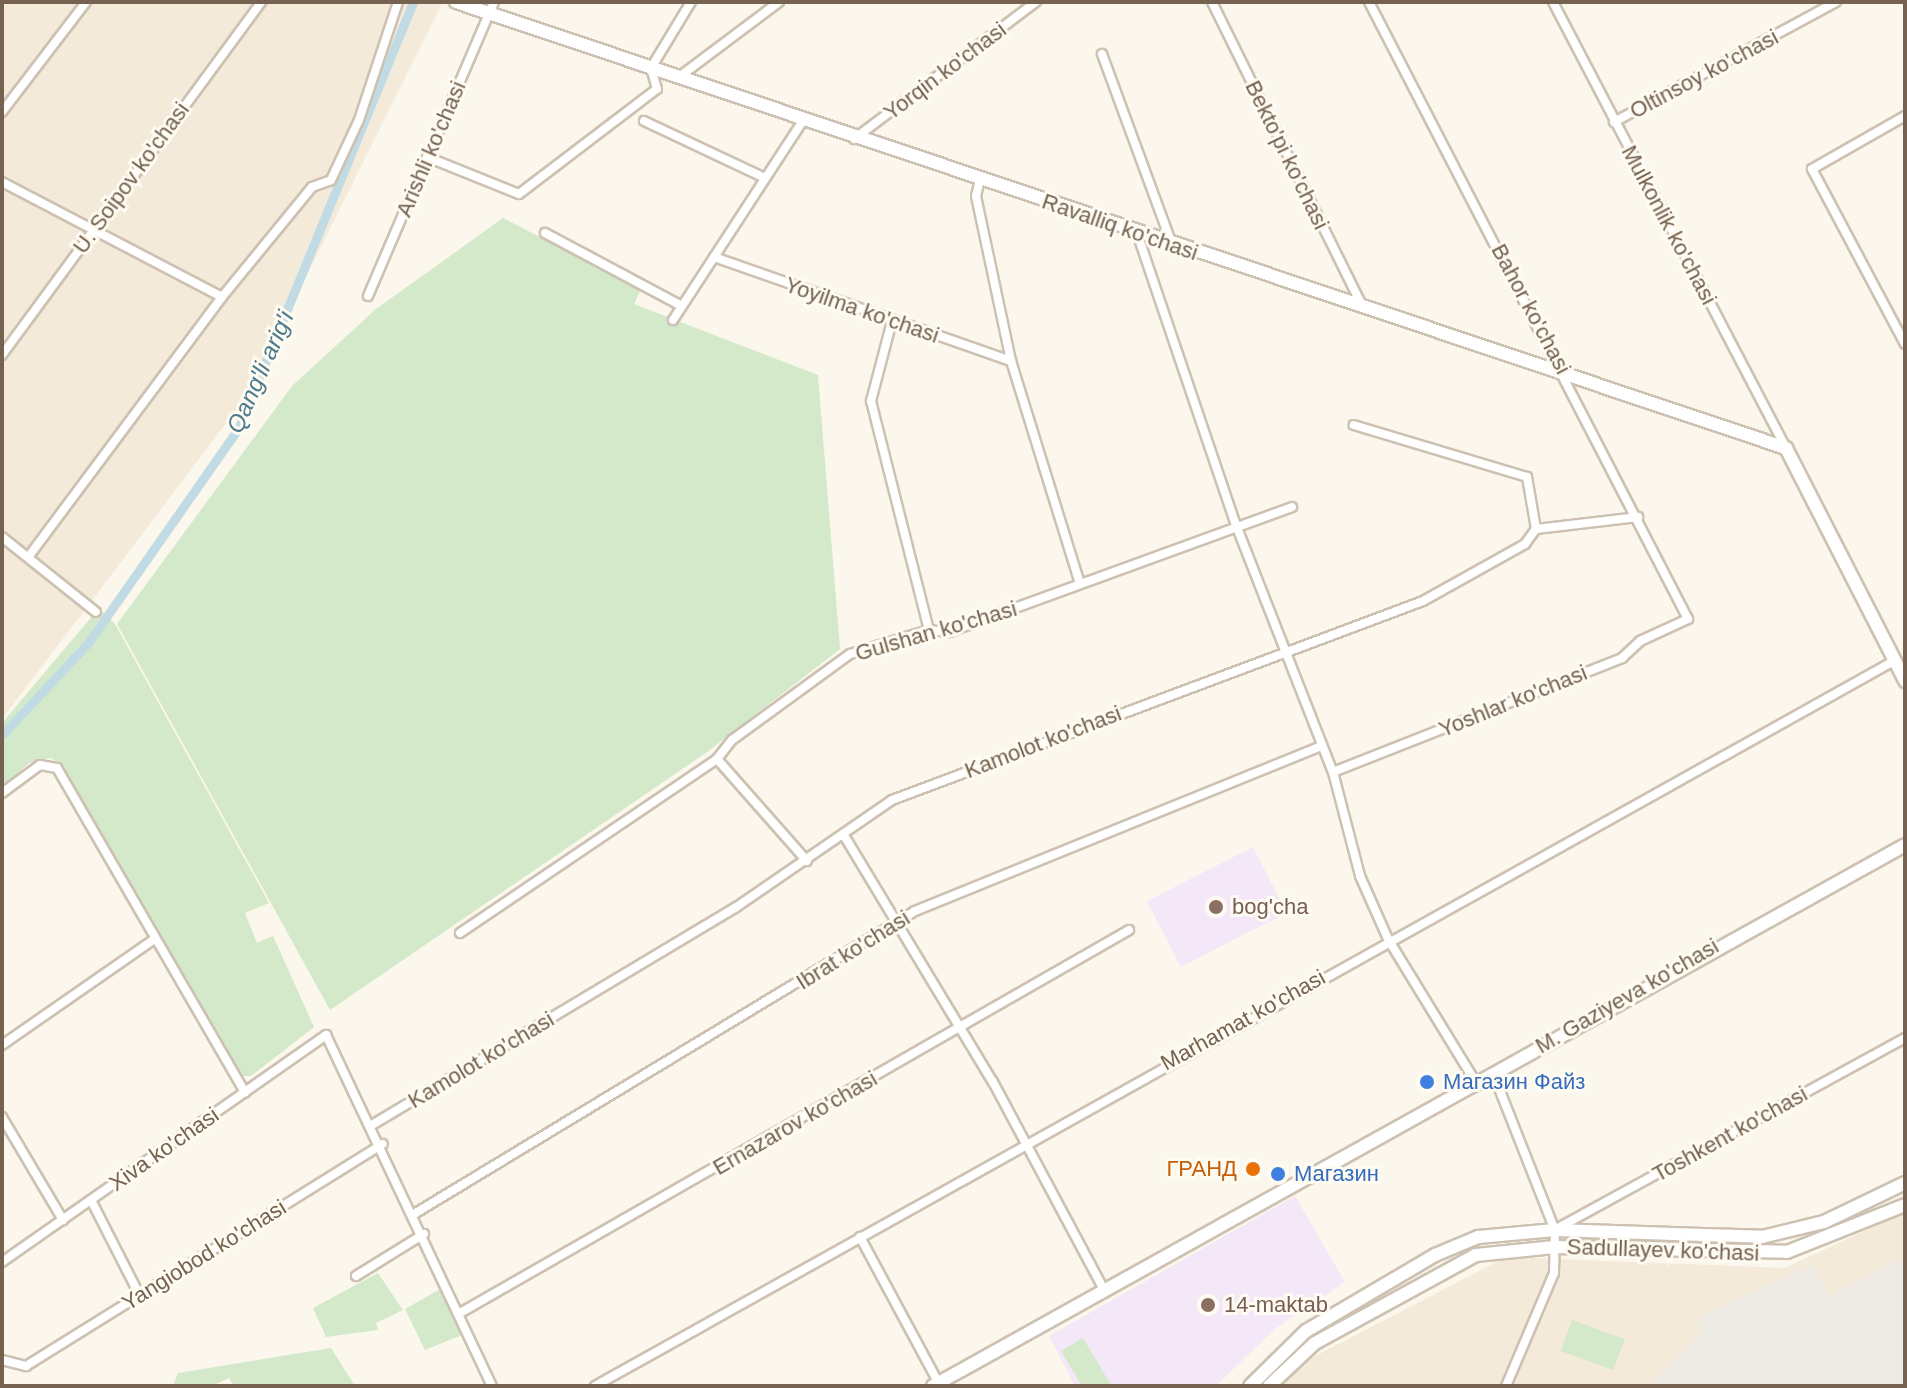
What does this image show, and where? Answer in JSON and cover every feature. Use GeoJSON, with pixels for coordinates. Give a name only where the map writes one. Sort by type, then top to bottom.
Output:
{"type":"FeatureCollection","features":[{"type":"Feature","properties":{"kind":"street"},"geometry":{"type":"LineString","coordinates":[[2,112],[86,2]]}},
{"type":"Feature","properties":{"kind":"street","name":"U. Soipov ko'chasi"},"geometry":{"type":"LineString","coordinates":[[2,355],[261,2]]}},
{"type":"Feature","properties":{"kind":"street"},"geometry":{"type":"LineString","coordinates":[[28,557],[115,448],[222,297],[312,187],[331,180],[359,120],[398,2]]}},
{"type":"Feature","properties":{"kind":"street","name":"Ravalliq ko'chasi"},"geometry":{"type":"LineString","coordinates":[[456,2],[491,8],[854,139],[1786,448]]}},
{"type":"Feature","properties":{"kind":"street"},"geometry":{"type":"LineString","coordinates":[[427,157],[519,194],[657,89],[651,68],[691,2]]}},
{"type":"Feature","properties":{"kind":"street"},"geometry":{"type":"LineString","coordinates":[[679,77],[779,2]]}},
{"type":"Feature","properties":{"kind":"street","name":"Yorqin ko'chasi"},"geometry":{"type":"LineString","coordinates":[[854,139],[1036,2]]}},
{"type":"Feature","properties":{"kind":"street","name":"Bekto'pi ko'chasi"},"geometry":{"type":"LineString","coordinates":[[1212,2],[1362,308]]}},
{"type":"Feature","properties":{"kind":"street","name":"Bahor ko'chasi"},"geometry":{"type":"LineString","coordinates":[[1369,2],[1566,376],[1688,619]]}},
{"type":"Feature","properties":{"kind":"street","name":"Mulkonlik ko'chasi"},"geometry":{"type":"LineString","coordinates":[[1553,2],[1786,448]]}},
{"type":"Feature","properties":{"kind":"street","name":"Oltinsoy ko'chasi"},"geometry":{"type":"LineString","coordinates":[[1614,122],[1836,2]]}},
{"type":"Feature","properties":{"kind":"street","name":"Arishli ko'chasi"},"geometry":{"type":"LineString","coordinates":[[368,296],[491,8]]}},
{"type":"Feature","properties":{"kind":"street"},"geometry":{"type":"LineString","coordinates":[[1102,54],[1172,244]]}},
{"type":"Feature","properties":{"kind":"street"},"geometry":{"type":"LineString","coordinates":[[673,320],[804,119]]}},
{"type":"Feature","properties":{"kind":"street"},"geometry":{"type":"LineString","coordinates":[[1904,120],[1815,163],[1813,172],[1905,344]]}},
{"type":"Feature","properties":{"kind":"street"},"geometry":{"type":"LineString","coordinates":[[644,121],[765,178]]}},
{"type":"Feature","properties":{"kind":"street"},"geometry":{"type":"LineString","coordinates":[[980,179],[976,196],[1011,361],[1080,584]]}},
{"type":"Feature","properties":{"kind":"street"},"geometry":{"type":"LineString","coordinates":[[2,182],[96,227],[222,297]]}},
{"type":"Feature","properties":{"kind":"street"},"geometry":{"type":"LineString","coordinates":[[545,233],[682,306]]}},
{"type":"Feature","properties":{"kind":"street"},"geometry":{"type":"LineString","coordinates":[[1137,233],[1236,525],[1333,772],[1360,876],[1388,939],[1475,1081]]}},
{"type":"Feature","properties":{"kind":"street","name":"Yoyilma ko'chasi"},"geometry":{"type":"LineString","coordinates":[[714,257],[1011,361]]}},
{"type":"Feature","properties":{"kind":"street"},"geometry":{"type":"LineString","coordinates":[[892,321],[871,401],[929,630]]}},
{"type":"Feature","properties":{"kind":"street"},"geometry":{"type":"LineString","coordinates":[[1354,425],[1527,477],[1536,529],[1638,517]]}},
{"type":"Feature","properties":{"kind":"street"},"geometry":{"type":"LineString","coordinates":[[1786,448],[1905,681]]}},
{"type":"Feature","properties":{"kind":"street","name":"Gulshan ko'chasi"},"geometry":{"type":"LineString","coordinates":[[460,933],[717,759],[732,740],[850,654],[929,630],[949,632],[1292,507]]}},
{"type":"Feature","properties":{"kind":"street","name":"Kamolot ko'chasi"},"geometry":{"type":"LineString","coordinates":[[372,1125],[807,861],[845,837],[892,800],[1285,649],[1423,601],[1525,544],[1536,529]]}},
{"type":"Feature","properties":{"kind":"street"},"geometry":{"type":"LineString","coordinates":[[2,537],[96,612]]}},
{"type":"Feature","properties":{"kind":"street","name":"Yoshlar ko'chasi"},"geometry":{"type":"LineString","coordinates":[[1333,772],[1622,658],[1640,641],[1688,619]]}},
{"type":"Feature","properties":{"kind":"street","name":"Marhamat ko'chasi"},"geometry":{"type":"LineString","coordinates":[[595,1386],[1024,1142],[1894,661]]}},
{"type":"Feature","properties":{"kind":"street","name":"Ibrat ko'chasi"},"geometry":{"type":"LineString","coordinates":[[414,1214],[915,911],[1322,746]]}},
{"type":"Feature","properties":{"kind":"street"},"geometry":{"type":"LineString","coordinates":[[717,759],[807,861]]}},
{"type":"Feature","properties":{"kind":"street"},"geometry":{"type":"LineString","coordinates":[[2,793],[40,765],[57,768],[153,940],[245,1092]]}},
{"type":"Feature","properties":{"kind":"street"},"geometry":{"type":"LineString","coordinates":[[845,837],[1024,1142],[1103,1288]]}},
{"type":"Feature","properties":{"kind":"street","name":"M. Gaziyeva ko'chasi"},"geometry":{"type":"LineString","coordinates":[[937,1385],[1103,1288],[1905,845]]}},
{"type":"Feature","properties":{"kind":"street","name":"Ernazarov ko'chasi"},"geometry":{"type":"LineString","coordinates":[[460,1313],[1129,930]]}},
{"type":"Feature","properties":{"kind":"street"},"geometry":{"type":"LineString","coordinates":[[2,1045],[153,940]]}},
{"type":"Feature","properties":{"kind":"street","name":"Xiva ko'chasi"},"geometry":{"type":"LineString","coordinates":[[2,1262],[326,1035],[372,1125]]}},
{"type":"Feature","properties":{"kind":"street","name":"Toshkent ko'chasi"},"geometry":{"type":"LineString","coordinates":[[1555,1230],[1905,1038]]}},
{"type":"Feature","properties":{"kind":"street"},"geometry":{"type":"LineString","coordinates":[[1492,1072],[1555,1230],[1554,1273],[1506,1386]]}},
{"type":"Feature","properties":{"kind":"street"},"geometry":{"type":"LineString","coordinates":[[2,1117],[63,1220]]}},
{"type":"Feature","properties":{"kind":"street"},"geometry":{"type":"LineString","coordinates":[[372,1125],[492,1386]]}},
{"type":"Feature","properties":{"kind":"street","name":"Yangiobod ko'chasi"},"geometry":{"type":"LineString","coordinates":[[2,1360],[26,1366],[382,1144]]}},
{"type":"Feature","properties":{"kind":"street","name":"Sadullayev ko'chasi"},"geometry":{"type":"LineString","coordinates":[[1250,1386],[1306,1331],[1448,1248],[1494,1233],[1555,1230],[1762,1237],[1824,1222],[1905,1183]]}},
{"type":"Feature","properties":{"kind":"street"},"geometry":{"type":"LineString","coordinates":[[91,1200],[140,1296]]}},
{"type":"Feature","properties":{"kind":"street","name":"Sadullayev ko'chasi"},"geometry":{"type":"LineString","coordinates":[[1269,1386],[1315,1343],[1461,1261],[1507,1248],[1787,1252],[1905,1205]]}},
{"type":"Feature","properties":{"kind":"street"},"geometry":{"type":"LineString","coordinates":[[356,1276],[424,1234]]}},
{"type":"Feature","properties":{"kind":"street"},"geometry":{"type":"LineString","coordinates":[[860,1237],[937,1385]]}},
{"type":"Feature","properties":{"kind":"shaded area"},"geometry":{"type":"Polygon","coordinates":[[[2,2],[443,2],[246,397],[2,719],[2,2]]]}},
{"type":"Feature","properties":{"kind":"shaded area","name":"bog'cha"},"geometry":{"type":"Polygon","coordinates":[[[1253,847],[1287,913],[1181,967],[1147,901],[1253,847]]]}},
{"type":"Feature","properties":{"kind":"shaded area","name":"14-maktab"},"geometry":{"type":"Polygon","coordinates":[[[1295,1196],[1345,1282],[1276,1328],[1216,1386],[1075,1386],[1049,1336],[1295,1196]]]}},
{"type":"Feature","properties":{"kind":"shaded area"},"geometry":{"type":"Polygon","coordinates":[[[1905,1212],[1905,1386],[1283,1386],[1302,1363],[1506,1257],[1785,1268],[1905,1212]]]}},
{"type":"Feature","properties":{"kind":"shaded area"},"geometry":{"type":"Polygon","coordinates":[[[1905,1257],[1905,1386],[1638,1386],[1649,1385],[1700,1334],[1698,1317],[1814,1265],[1830,1297],[1905,1257]]]}},
{"type":"Feature","properties":{"kind":"green space"},"geometry":{"type":"Polygon","coordinates":[[[503,218],[641,289],[634,304],[818,375],[840,649],[710,750],[330,1010],[117,624],[292,386],[376,309],[503,218]]]}},
{"type":"Feature","properties":{"kind":"green space"},"geometry":{"type":"Polygon","coordinates":[[[99,608],[115,624],[269,903],[245,913],[257,943],[273,936],[314,1027],[251,1076],[243,1076],[185,985],[62,766],[51,758],[29,763],[2,787],[2,723],[99,608]]]}},
{"type":"Feature","properties":{"kind":"green space"},"geometry":{"type":"Polygon","coordinates":[[[378,1273],[403,1310],[376,1323],[378,1330],[326,1337],[313,1308],[378,1273]]]}},
{"type":"Feature","properties":{"kind":"green space"},"geometry":{"type":"Polygon","coordinates":[[[442,1288],[462,1335],[425,1350],[405,1309],[442,1288]]]}},
{"type":"Feature","properties":{"kind":"green space"},"geometry":{"type":"Polygon","coordinates":[[[1572,1320],[1625,1339],[1613,1370],[1561,1351],[1572,1320]]]}},
{"type":"Feature","properties":{"kind":"green space"},"geometry":{"type":"Polygon","coordinates":[[[1083,1338],[1111,1385],[1082,1386],[1061,1351],[1083,1338]]]}},
{"type":"Feature","properties":{"kind":"green space"},"geometry":{"type":"Polygon","coordinates":[[[331,1348],[355,1386],[234,1386],[229,1378],[212,1386],[173,1386],[178,1373],[331,1348]]]}},
{"type":"Feature","properties":{"kind":"waterway","name":"Qang'li arig'i"},"geometry":{"type":"LineString","coordinates":[[2,735],[88,643],[238,429],[413,2]]}},
{"type":"Feature","properties":{"kind":"place","name":"bog'cha"},"geometry":{"type":"Point","coordinates":[1216,907]}},
{"type":"Feature","properties":{"kind":"place","name":"Магазин Файз"},"geometry":{"type":"Point","coordinates":[1427,1082]}},
{"type":"Feature","properties":{"kind":"place","name":"ГРАНД"},"geometry":{"type":"Point","coordinates":[1253,1169]}},
{"type":"Feature","properties":{"kind":"place","name":"Магазин"},"geometry":{"type":"Point","coordinates":[1278,1174]}},
{"type":"Feature","properties":{"kind":"place","name":"14-maktab"},"geometry":{"type":"Point","coordinates":[1208,1305]}}]}
